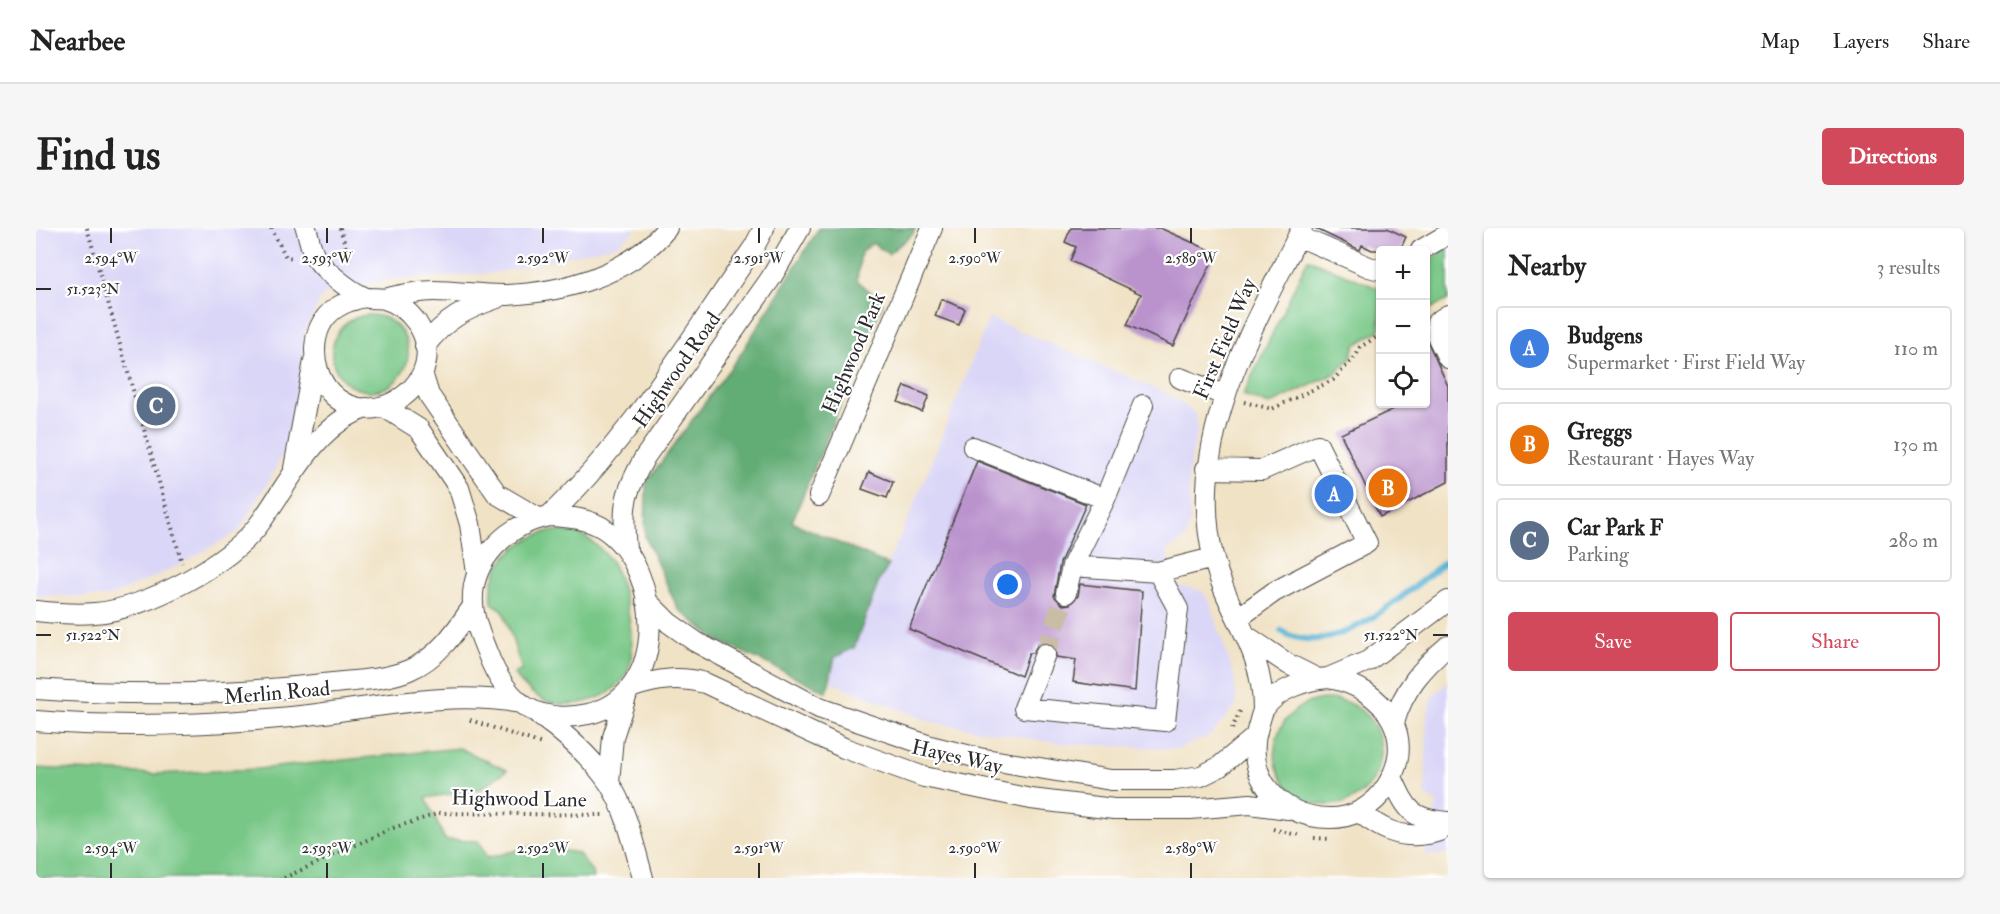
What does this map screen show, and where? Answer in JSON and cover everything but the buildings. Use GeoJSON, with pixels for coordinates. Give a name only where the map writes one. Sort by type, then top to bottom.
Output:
{"type":"FeatureCollection","features":[{"type":"Feature","properties":{"kind":"street"},"geometry":{"type":"LineString","coordinates":[[306,228],[315,256],[329,272],[363,297]]}},
{"type":"Feature","properties":{"kind":"street"},"geometry":{"type":"LineString","coordinates":[[292,476],[302,438],[315,343],[325,319],[340,305],[363,297],[384,299],[433,291],[506,295],[547,291],[588,281],[625,264],[667,228]]}},
{"type":"Feature","properties":{"kind":"street","name":"Highwood Road"},"geometry":{"type":"LineString","coordinates":[[543,517],[585,481],[615,444],[748,256],[764,228]]}},
{"type":"Feature","properties":{"kind":"street","name":"Highwood Road"},"geometry":{"type":"LineString","coordinates":[[626,549],[624,501],[629,485],[645,457],[771,278],[800,228]]}},
{"type":"Feature","properties":{"kind":"street","name":"Highwood Park"},"geometry":{"type":"LineString","coordinates":[[819,496],[932,228]]}},
{"type":"Feature","properties":{"kind":"street","name":"First Field Way"},"geometry":{"type":"LineString","coordinates":[[1263,709],[1262,681],[1248,637],[1213,558],[1206,506],[1206,469],[1224,395],[1300,232],[1376,269]]}},
{"type":"Feature","properties":{"kind":"street"},"geometry":{"type":"LineString","coordinates":[[1428,246],[1448,234]]}},
{"type":"Feature","properties":{"kind":"street"},"geometry":{"type":"LineString","coordinates":[[425,346],[436,332],[463,310],[506,295]]}},
{"type":"Feature","properties":{"kind":"street"},"geometry":{"type":"LineString","coordinates":[[384,299],[402,307],[417,323],[425,346],[423,376],[429,395],[497,494],[543,517]]}},
{"type":"Feature","properties":{"kind":"street"},"geometry":{"type":"LineString","coordinates":[[1448,315],[1437,322],[1438,338],[1448,357]]}},
{"type":"Feature","properties":{"kind":"street"},"geometry":{"type":"LineString","coordinates":[[314,361],[324,386],[334,396],[347,404],[375,408],[419,429],[459,488],[470,524],[477,573],[473,606],[492,666],[528,707],[554,726],[609,783],[623,815],[643,878]]}},
{"type":"Feature","properties":{"kind":"street"},"geometry":{"type":"LineString","coordinates":[[36,611],[96,613],[142,603],[212,567],[259,526],[292,476],[337,423],[349,414],[375,408],[403,397],[423,376]]}},
{"type":"Feature","properties":{"kind":"street"},"geometry":{"type":"LineString","coordinates":[[1180,378],[1224,395]]}},
{"type":"Feature","properties":{"kind":"street"},"geometry":{"type":"LineString","coordinates":[[1066,593],[1072,566],[1105,499],[1143,405]]}},
{"type":"Feature","properties":{"kind":"street"},"geometry":{"type":"LineString","coordinates":[[1206,469],[1262,470],[1318,445],[1366,543],[1274,592],[1238,618]]}},
{"type":"Feature","properties":{"kind":"street"},"geometry":{"type":"LineString","coordinates":[[973,447],[1105,499]]}},
{"type":"Feature","properties":{"kind":"street"},"geometry":{"type":"LineString","coordinates":[[477,573],[493,548],[519,527],[543,517],[567,516],[596,524],[626,549],[646,600],[649,625],[648,653],[630,691],[613,737],[609,783]]}},
{"type":"Feature","properties":{"kind":"street"},"geometry":{"type":"LineString","coordinates":[[1072,566],[1158,572],[1213,558]]}},
{"type":"Feature","properties":{"kind":"street"},"geometry":{"type":"LineString","coordinates":[[1045,654],[1024,708],[1165,721],[1178,609],[1158,572]]}},
{"type":"Feature","properties":{"kind":"street","name":"Hayes Way"},"geometry":{"type":"LineString","coordinates":[[646,600],[669,623],[696,642],[819,708],[930,746],[979,758],[1111,780],[1174,780],[1201,776],[1219,767],[1255,737]]}},
{"type":"Feature","properties":{"kind":"street"},"geometry":{"type":"LineString","coordinates":[[1323,679],[1360,687],[1379,701],[1394,723],[1399,745],[1392,777],[1371,804],[1359,812],[1335,818],[1309,818],[1288,809],[1259,776],[1255,737],[1263,709],[1282,693],[1304,682],[1323,679],[1368,661],[1448,601]]}},
{"type":"Feature","properties":{"kind":"street","name":"Merlin Road"},"geometry":{"type":"LineString","coordinates":[[36,689],[165,694],[283,689],[384,677],[409,670],[426,660],[442,647],[473,606]]}},
{"type":"Feature","properties":{"kind":"street","name":"First Field Way"},"geometry":{"type":"LineString","coordinates":[[1248,637],[1288,664],[1323,679]]}},
{"type":"Feature","properties":{"kind":"street"},"geometry":{"type":"LineString","coordinates":[[1394,723],[1400,701],[1416,677],[1448,646]]}},
{"type":"Feature","properties":{"kind":"street","name":"Hayes Way"},"geometry":{"type":"LineString","coordinates":[[630,691],[660,680],[676,678],[705,683],[844,748],[924,777],[1031,799],[1114,809],[1190,809],[1250,804],[1288,809]]}},
{"type":"Feature","properties":{"kind":"street"},"geometry":{"type":"LineString","coordinates":[[528,707],[555,716],[590,714],[630,691]]}},
{"type":"Feature","properties":{"kind":"street","name":"Merlin Road"},"geometry":{"type":"LineString","coordinates":[[36,721],[175,725],[290,717],[459,696],[489,697],[528,707]]}},
{"type":"Feature","properties":{"kind":"street"},"geometry":{"type":"LineString","coordinates":[[1392,777],[1406,807],[1412,814],[1448,823]]}},
{"type":"Feature","properties":{"kind":"street"},"geometry":{"type":"LineString","coordinates":[[1359,812],[1386,831],[1407,836],[1440,831],[1448,823]]}},
{"type":"Feature","properties":{"kind":"path"},"geometry":{"type":"LineString","coordinates":[[87,228],[187,580]]}},
{"type":"Feature","properties":{"kind":"path"},"geometry":{"type":"LineString","coordinates":[[340,228],[347,252]]}},
{"type":"Feature","properties":{"kind":"path"},"geometry":{"type":"LineString","coordinates":[[1224,395],[1265,410],[1272,409],[1333,380],[1351,362],[1360,347],[1376,337]]}},
{"type":"Feature","properties":{"kind":"path","name":"Highwood Lane"},"geometry":{"type":"LineString","coordinates":[[284,878],[393,828],[440,813],[623,815]]}},
{"type":"Feature","properties":{"kind":"shaded area"},"geometry":{"type":"Polygon","coordinates":[[[36,228],[637,228],[617,245],[496,273],[384,280],[323,295],[304,332],[303,406],[275,470],[238,532],[168,571],[108,597],[36,596],[36,228]]]}},
{"type":"Feature","properties":{"kind":"shaded area"},"geometry":{"type":"Polygon","coordinates":[[[989,318],[1168,394],[1196,414],[1197,432],[1188,475],[1190,520],[1186,538],[1167,551],[1172,585],[1201,590],[1209,600],[1234,676],[1237,704],[1211,735],[1178,749],[1057,743],[932,722],[831,682],[835,657],[879,581],[910,515],[989,318]]]}},
{"type":"Feature","properties":{"kind":"shaded area"},"geometry":{"type":"Polygon","coordinates":[[[1448,682],[1448,853],[1425,856],[1437,803],[1425,795],[1427,714],[1433,696],[1448,682]]]}},
{"type":"Feature","properties":{"kind":"green space"},"geometry":{"type":"Polygon","coordinates":[[[819,228],[915,228],[913,234],[888,254],[873,243],[861,252],[857,280],[883,303],[792,522],[889,565],[879,581],[854,648],[835,657],[827,692],[717,640],[678,609],[645,537],[646,483],[742,352],[819,228]]]}},
{"type":"Feature","properties":{"kind":"green space"},"geometry":{"type":"Polygon","coordinates":[[[1448,247],[1448,300],[1430,309],[1430,300],[1430,261],[1448,247]]]}},
{"type":"Feature","properties":{"kind":"green space"},"geometry":{"type":"Polygon","coordinates":[[[1308,259],[1376,287],[1376,332],[1355,345],[1351,358],[1334,374],[1269,405],[1243,395],[1308,259]]]}},
{"type":"Feature","properties":{"kind":"green space"},"geometry":{"type":"Polygon","coordinates":[[[370,315],[384,318],[397,326],[405,339],[408,353],[405,367],[397,380],[384,388],[370,391],[356,388],[343,380],[335,367],[332,353],[335,339],[343,326],[356,318],[370,315]]]}},
{"type":"Feature","properties":{"kind":"green space"},"geometry":{"type":"Polygon","coordinates":[[[550,531],[582,535],[595,544],[612,563],[626,602],[632,650],[626,675],[612,690],[581,703],[549,702],[534,694],[521,683],[514,674],[522,670],[503,610],[492,603],[494,577],[506,556],[526,541],[550,531]]]}},
{"type":"Feature","properties":{"kind":"green space"},"geometry":{"type":"Polygon","coordinates":[[[1328,699],[1348,703],[1366,714],[1377,732],[1381,752],[1377,772],[1366,790],[1348,801],[1328,805],[1308,801],[1290,790],[1279,772],[1275,752],[1279,732],[1290,714],[1308,703],[1328,699]]]}},
{"type":"Feature","properties":{"kind":"green space"},"geometry":{"type":"Polygon","coordinates":[[[459,748],[507,770],[481,789],[426,798],[445,840],[478,841],[487,858],[533,846],[578,853],[592,872],[593,878],[36,878],[36,768],[156,774],[258,769],[459,748]]]}},
{"type":"Feature","properties":{"kind":"waterway"},"geometry":{"type":"LineString","coordinates":[[1281,631],[1302,639],[1324,638],[1346,631],[1369,620],[1391,605],[1448,560]]}},
{"type":"Feature","properties":{"kind":"tunnel"},"geometry":{"type":"LineString","coordinates":[[1045,654],[1066,593]]}},
{"type":"Feature","properties":{"kind":"place","name":"Car Park F"},"geometry":{"type":"Point","coordinates":[156,406]}},
{"type":"Feature","properties":{"kind":"place","name":"Greggs"},"geometry":{"type":"Point","coordinates":[1388,488]}},
{"type":"Feature","properties":{"kind":"place","name":"Budgens"},"geometry":{"type":"Point","coordinates":[1334,494]}}]}
